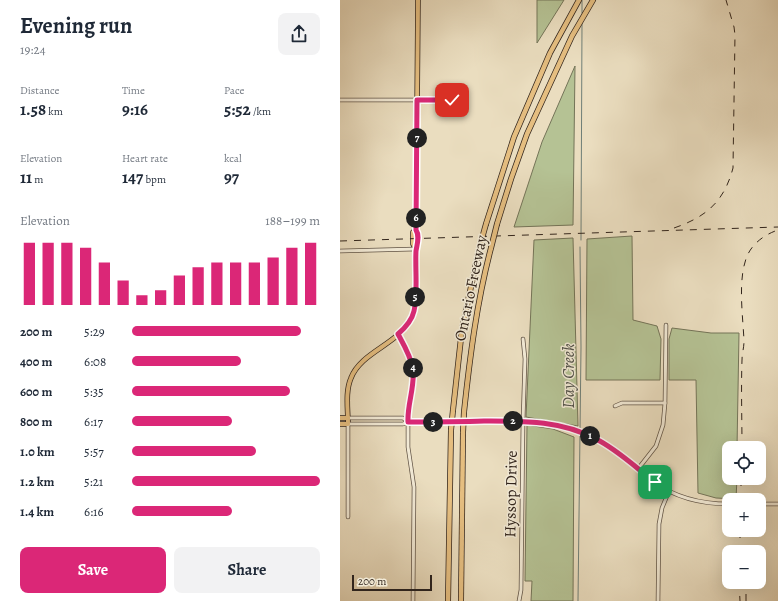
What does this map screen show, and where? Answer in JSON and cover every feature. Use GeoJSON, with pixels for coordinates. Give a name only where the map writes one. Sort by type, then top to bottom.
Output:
{"type":"FeatureCollection","features":[{"type":"Feature","properties":{"kind":"highway","name":"Ontario Freeway"},"geometry":{"type":"LineString","coordinates":[[448,601],[452,410],[462,329],[479,249],[514,137],[550,54],[579,0]]}},
{"type":"Feature","properties":{"kind":"highway","name":"Ontario Freeway"},"geometry":{"type":"LineString","coordinates":[[461,601],[464,412],[474,328],[485,270],[497,224],[527,134],[572,36],[592,1]]}},
{"type":"Feature","properties":{"kind":"main road"},"geometry":{"type":"LineString","coordinates":[[340,424],[348,424],[348,390],[354,371],[364,361],[398,334],[410,321],[414,310],[416,249],[418,239],[418,232],[416,230],[418,0]]}},
{"type":"Feature","properties":{"kind":"main road"},"geometry":{"type":"LineString","coordinates":[[340,418],[348,418]]}},
{"type":"Feature","properties":{"kind":"street"},"geometry":{"type":"LineString","coordinates":[[340,100],[452,100]]}},
{"type":"Feature","properties":{"kind":"street"},"geometry":{"type":"LineString","coordinates":[[340,251],[416,249]]}},
{"type":"Feature","properties":{"kind":"street"},"geometry":{"type":"LineString","coordinates":[[638,469],[652,451],[660,436],[664,420],[666,325]]}},
{"type":"Feature","properties":{"kind":"street"},"geometry":{"type":"LineString","coordinates":[[398,334],[410,358],[413,371],[412,389],[408,410],[408,447],[414,487],[413,601]]}},
{"type":"Feature","properties":{"kind":"street","name":"Hyssop Drive"},"geometry":{"type":"LineString","coordinates":[[519,601],[521,590],[525,359],[523,340]]}},
{"type":"Feature","properties":{"kind":"street"},"geometry":{"type":"LineString","coordinates":[[615,406],[622,403],[665,403]]}},
{"type":"Feature","properties":{"kind":"street"},"geometry":{"type":"LineString","coordinates":[[348,418],[403,418],[408,422]]}},
{"type":"Feature","properties":{"kind":"street"},"geometry":{"type":"LineString","coordinates":[[348,516],[348,424],[402,424],[408,422],[544,422],[572,428],[607,445],[669,491],[696,500],[722,503]]}},
{"type":"Feature","properties":{"kind":"street"},"geometry":{"type":"LineString","coordinates":[[658,601],[659,524],[662,508],[669,491]]}},
{"type":"Feature","properties":{"kind":"street"},"geometry":{"type":"LineString","coordinates":[[766,504],[778,504]]}},
{"type":"Feature","properties":{"kind":"green space"},"geometry":{"type":"Polygon","coordinates":[[[537,0],[564,0],[537,43],[537,0]]]}},
{"type":"Feature","properties":{"kind":"green space"},"geometry":{"type":"Polygon","coordinates":[[[575,66],[573,225],[514,227],[542,142],[575,66]]]}},
{"type":"Feature","properties":{"kind":"green space"},"geometry":{"type":"Polygon","coordinates":[[[632,236],[633,320],[657,326],[661,339],[660,380],[586,380],[587,239],[632,236]]]}},
{"type":"Feature","properties":{"kind":"green space"},"geometry":{"type":"Polygon","coordinates":[[[573,238],[578,426],[526,417],[534,240],[573,238]]]}},
{"type":"Feature","properties":{"kind":"green space"},"geometry":{"type":"Polygon","coordinates":[[[672,328],[711,333],[739,333],[737,441],[722,441],[722,485],[737,485],[736,493],[722,493],[722,498],[698,493],[696,380],[669,380],[669,339],[672,328]]]}},
{"type":"Feature","properties":{"kind":"green space"},"geometry":{"type":"Polygon","coordinates":[[[527,425],[553,429],[574,437],[573,601],[531,601],[532,581],[525,581],[527,425]]]}},
{"type":"Feature","properties":{"kind":"waterway","name":"Day Creek"},"geometry":{"type":"LineString","coordinates":[[582,0],[582,13]]}},
{"type":"Feature","properties":{"kind":"waterway","name":"Day Creek"},"geometry":{"type":"LineString","coordinates":[[581,240],[582,23]]}},
{"type":"Feature","properties":{"kind":"waterway","name":"Day Creek"},"geometry":{"type":"LineString","coordinates":[[578,601],[581,347],[580,247]]}},
{"type":"Feature","properties":{"kind":"railway"},"geometry":{"type":"LineString","coordinates":[[674,228],[695,219],[712,207],[724,190],[733,168],[735,35],[726,0]]}},
{"type":"Feature","properties":{"kind":"railway"},"geometry":{"type":"LineString","coordinates":[[340,241],[778,227]]}},
{"type":"Feature","properties":{"kind":"railway"},"geometry":{"type":"LineString","coordinates":[[742,441],[742,357],[744,341],[742,297],[743,274],[748,254],[757,242],[765,236],[778,230]]}},
{"type":"Feature","properties":{"kind":"railway"},"geometry":{"type":"LineString","coordinates":[[741,485],[741,493]]}},
{"type":"Feature","properties":{"kind":"railway"},"geometry":{"type":"LineString","coordinates":[[740,537],[740,545]]}},
{"type":"Feature","properties":{"kind":"railway"},"geometry":{"type":"LineString","coordinates":[[739,589],[740,601]]}},
{"type":"Feature","properties":{"kind":"railway"},"geometry":{"type":"LineString","coordinates":[[746,589],[746,601]]}},
{"type":"Feature","properties":{"kind":"route"},"geometry":{"type":"LineString","coordinates":[[452,100],[417,100],[416,230],[418,232],[418,244],[416,249],[415,305],[410,321],[398,334],[410,358],[413,371],[412,389],[408,406],[408,422],[523,421],[544,422],[572,428],[592,436],[607,445],[655,482]]}}]}
